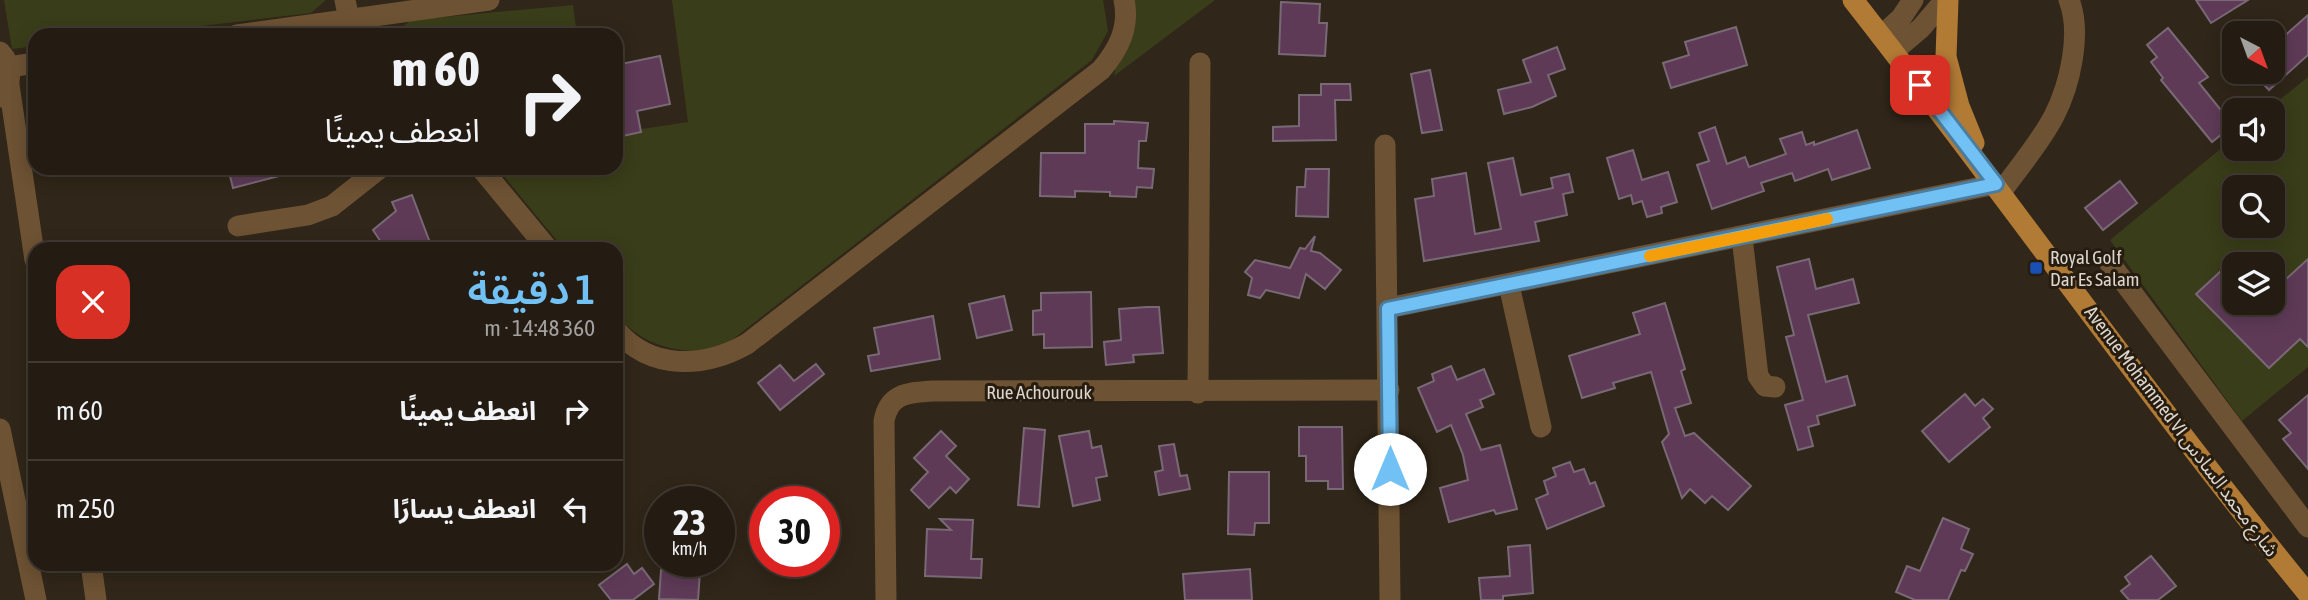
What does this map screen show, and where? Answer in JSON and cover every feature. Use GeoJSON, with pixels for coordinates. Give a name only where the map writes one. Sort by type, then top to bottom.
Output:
{"type":"FeatureCollection","features":[{"type":"Feature","properties":{"kind":"main road","name":"Avenue Mohammed VI شارع محمد السادس"},"geometry":{"type":"LineString","coordinates":[[1853,0],[1995,183],[2210,471],[2308,594]]}},
{"type":"Feature","properties":{"kind":"main road"},"geometry":{"type":"LineString","coordinates":[[1947,0],[1946,57],[1950,79],[1995,183]]}},
{"type":"Feature","properties":{"kind":"street"},"geometry":{"type":"LineString","coordinates":[[284,28],[489,0]]}},
{"type":"Feature","properties":{"kind":"street"},"geometry":{"type":"LineString","coordinates":[[623,337],[635,348],[668,360],[701,362],[747,344],[1101,70],[1120,43],[1125,26],[1124,0]]}},
{"type":"Feature","properties":{"kind":"street"},"geometry":{"type":"LineString","coordinates":[[1887,43],[1913,0]]}},
{"type":"Feature","properties":{"kind":"street"},"geometry":{"type":"LineString","coordinates":[[1887,43],[1921,28],[1947,0]]}},
{"type":"Feature","properties":{"kind":"street"},"geometry":{"type":"LineString","coordinates":[[1388,309],[1995,183],[2042,136],[2054,115],[2064,89],[2074,20],[2069,0]]}},
{"type":"Feature","properties":{"kind":"street"},"geometry":{"type":"LineString","coordinates":[[1198,393],[1200,63]]}},
{"type":"Feature","properties":{"kind":"street"},"geometry":{"type":"LineString","coordinates":[[28,66],[4,75],[32,242]]}},
{"type":"Feature","properties":{"kind":"street"},"geometry":{"type":"LineString","coordinates":[[1385,145],[1390,600]]}},
{"type":"Feature","properties":{"kind":"street"},"geometry":{"type":"LineString","coordinates":[[238,226],[320,211],[332,206],[371,175]]}},
{"type":"Feature","properties":{"kind":"street"},"geometry":{"type":"LineString","coordinates":[[487,175],[542,242]]}},
{"type":"Feature","properties":{"kind":"street"},"geometry":{"type":"LineString","coordinates":[[1742,237],[1758,376],[1765,386],[1775,387]]}},
{"type":"Feature","properties":{"kind":"street"},"geometry":{"type":"LineString","coordinates":[[2109,262],[2308,527]]}},
{"type":"Feature","properties":{"kind":"street"},"geometry":{"type":"LineString","coordinates":[[1510,285],[1541,427]]}},
{"type":"Feature","properties":{"kind":"street","name":"Rue Achourouk"},"geometry":{"type":"LineString","coordinates":[[886,600],[884,421],[887,407],[897,396],[932,391],[1198,393],[1389,390]]}},
{"type":"Feature","properties":{"kind":"street"},"geometry":{"type":"LineString","coordinates":[[0,429],[28,562]]}},
{"type":"Feature","properties":{"kind":"street"},"geometry":{"type":"LineString","coordinates":[[30,571],[36,600]]}},
{"type":"Feature","properties":{"kind":"street"},"geometry":{"type":"LineString","coordinates":[[91,571],[96,600]]}},
{"type":"Feature","properties":{"kind":"green space"},"geometry":{"type":"Polygon","coordinates":[[[4,0],[326,0],[311,13],[186,28],[28,28],[28,47],[12,49],[4,0]]]}},
{"type":"Feature","properties":{"kind":"green space"},"geometry":{"type":"Polygon","coordinates":[[[672,0],[1103,0],[1108,31],[1092,60],[719,350],[689,351],[662,346],[626,325],[623,322],[623,242],[558,242],[503,175],[623,175],[623,132],[688,122],[672,0]]]}},
{"type":"Feature","properties":{"kind":"green space"},"geometry":{"type":"Polygon","coordinates":[[[1128,0],[1215,0],[1114,76],[1128,0]]]}},
{"type":"Feature","properties":{"kind":"green space"},"geometry":{"type":"Polygon","coordinates":[[[573,5],[576,28],[401,28],[411,20],[573,5]]]}},
{"type":"Feature","properties":{"kind":"green space"},"geometry":{"type":"Polygon","coordinates":[[[2308,77],[2308,367],[2242,421],[2110,240],[2222,148],[2222,161],[2285,161],[2285,98],[2282,98],[2308,77]]]}},
{"type":"Feature","properties":{"kind":"building"},"geometry":{"type":"Polygon","coordinates":[[[2196,0],[2248,0],[2211,23],[2196,0]]]}},
{"type":"Feature","properties":{"kind":"building"},"geometry":{"type":"Polygon","coordinates":[[[1281,2],[1320,4],[1319,23],[1327,23],[1325,56],[1279,54],[1281,2]]]}},
{"type":"Feature","properties":{"kind":"building"},"geometry":{"type":"Polygon","coordinates":[[[2308,15],[2308,55],[2286,75],[2286,34],[2308,15]]]}},
{"type":"Feature","properties":{"kind":"building"},"geometry":{"type":"Polygon","coordinates":[[[1736,27],[1747,65],[1671,88],[1663,63],[1689,55],[1685,42],[1736,27]]]}},
{"type":"Feature","properties":{"kind":"building"},"geometry":{"type":"Polygon","coordinates":[[[2168,28],[2208,77],[2199,83],[2222,111],[2222,134],[2212,142],[2161,80],[2163,78],[2151,62],[2157,57],[2147,45],[2168,28]]]}},
{"type":"Feature","properties":{"kind":"building"},"geometry":{"type":"Polygon","coordinates":[[[1557,47],[1565,69],[1548,75],[1556,96],[1532,107],[1504,114],[1498,90],[1531,82],[1523,60],[1557,47]]]}},
{"type":"Feature","properties":{"kind":"building"},"geometry":{"type":"Polygon","coordinates":[[[660,56],[670,104],[637,111],[641,132],[623,136],[623,64],[660,56]]]}},
{"type":"Feature","properties":{"kind":"building"},"geometry":{"type":"Polygon","coordinates":[[[1430,70],[1442,130],[1422,133],[1411,74],[1430,70]]]}},
{"type":"Feature","properties":{"kind":"building"},"geometry":{"type":"Polygon","coordinates":[[[1321,84],[1350,84],[1351,100],[1335,100],[1336,140],[1273,141],[1273,127],[1299,126],[1299,95],[1321,95],[1321,84]]]}},
{"type":"Feature","properties":{"kind":"building"},"geometry":{"type":"Polygon","coordinates":[[[2263,84],[2276,84],[2269,90],[2263,84]]]}},
{"type":"Feature","properties":{"kind":"building"},"geometry":{"type":"Polygon","coordinates":[[[1114,121],[1148,123],[1146,141],[1139,141],[1138,168],[1154,169],[1152,188],[1137,187],[1136,197],[1110,196],[1110,192],[1075,191],[1075,197],[1040,196],[1041,153],[1085,153],[1085,124],[1114,124],[1114,121]]]}},
{"type":"Feature","properties":{"kind":"building"},"geometry":{"type":"Polygon","coordinates":[[[1715,127],[1727,164],[1745,157],[1749,167],[1786,154],[1780,139],[1802,132],[1806,145],[1814,142],[1814,145],[1857,130],[1870,168],[1832,180],[1828,169],[1795,181],[1792,173],[1761,183],[1764,191],[1712,209],[1697,165],[1709,161],[1699,133],[1715,127]]]}},
{"type":"Feature","properties":{"kind":"building"},"geometry":{"type":"Polygon","coordinates":[[[1633,150],[1642,180],[1668,172],[1677,202],[1661,207],[1662,213],[1647,217],[1642,201],[1633,204],[1631,195],[1619,199],[1607,158],[1633,150]]]}},
{"type":"Feature","properties":{"kind":"building"},"geometry":{"type":"Polygon","coordinates":[[[1513,158],[1521,195],[1553,188],[1551,178],[1569,174],[1573,192],[1563,194],[1567,215],[1535,222],[1539,241],[1424,261],[1415,199],[1434,196],[1432,179],[1466,173],[1475,234],[1501,229],[1488,163],[1513,158]]]}},
{"type":"Feature","properties":{"kind":"building"},"geometry":{"type":"Polygon","coordinates":[[[1306,169],[1329,169],[1328,217],[1296,216],[1297,187],[1305,187],[1306,169]]]}},
{"type":"Feature","properties":{"kind":"building"},"geometry":{"type":"Polygon","coordinates":[[[230,175],[283,175],[233,188],[230,175]]]}},
{"type":"Feature","properties":{"kind":"building"},"geometry":{"type":"Polygon","coordinates":[[[2120,181],[2137,203],[2103,230],[2085,208],[2120,181]]]}},
{"type":"Feature","properties":{"kind":"building"},"geometry":{"type":"Polygon","coordinates":[[[412,195],[430,242],[381,242],[373,230],[396,211],[392,202],[412,195]]]}},
{"type":"Feature","properties":{"kind":"building"},"geometry":{"type":"Polygon","coordinates":[[[1315,236],[1311,251],[1320,253],[1341,270],[1325,289],[1306,274],[1299,298],[1266,290],[1260,298],[1248,295],[1252,278],[1245,272],[1255,260],[1290,268],[1300,248],[1305,249],[1315,236]]]}},
{"type":"Feature","properties":{"kind":"building"},"geometry":{"type":"Polygon","coordinates":[[[1809,259],[1816,289],[1853,279],[1859,303],[1808,315],[1826,382],[1847,376],[1855,405],[1817,416],[1819,424],[1808,427],[1813,446],[1798,450],[1785,405],[1803,400],[1786,337],[1794,335],[1777,267],[1809,259]]]}},
{"type":"Feature","properties":{"kind":"building"},"geometry":{"type":"Polygon","coordinates":[[[2308,259],[2308,347],[2300,339],[2269,368],[2196,294],[2222,270],[2222,315],[2285,315],[2285,280],[2308,259]]]}},
{"type":"Feature","properties":{"kind":"building"},"geometry":{"type":"Polygon","coordinates":[[[1091,292],[1092,347],[1044,348],[1044,334],[1033,335],[1033,311],[1041,310],[1041,293],[1091,292]]]}},
{"type":"Feature","properties":{"kind":"building"},"geometry":{"type":"Polygon","coordinates":[[[1004,296],[1012,330],[977,338],[969,304],[1004,296]]]}},
{"type":"Feature","properties":{"kind":"building"},"geometry":{"type":"Polygon","coordinates":[[[1665,303],[1685,369],[1681,371],[1691,403],[1675,408],[1685,436],[1694,433],[1751,486],[1728,510],[1712,496],[1705,503],[1690,489],[1682,498],[1662,442],[1669,434],[1651,372],[1613,383],[1615,388],[1582,398],[1569,356],[1640,334],[1633,313],[1665,303]]]}},
{"type":"Feature","properties":{"kind":"building"},"geometry":{"type":"Polygon","coordinates":[[[1159,307],[1163,353],[1133,355],[1134,362],[1106,365],[1104,342],[1121,340],[1119,309],[1159,307]]]}},
{"type":"Feature","properties":{"kind":"building"},"geometry":{"type":"Polygon","coordinates":[[[933,316],[940,359],[871,371],[868,356],[879,354],[874,328],[933,316]]]}},
{"type":"Feature","properties":{"kind":"building"},"geometry":{"type":"Polygon","coordinates":[[[816,364],[824,374],[780,410],[758,383],[780,365],[794,381],[816,364]]]}},
{"type":"Feature","properties":{"kind":"building"},"geometry":{"type":"Polygon","coordinates":[[[1451,366],[1457,380],[1484,369],[1494,394],[1480,400],[1483,407],[1466,414],[1481,450],[1500,445],[1517,509],[1496,514],[1494,510],[1449,522],[1440,488],[1468,480],[1463,455],[1451,425],[1437,432],[1418,388],[1434,381],[1432,374],[1451,366]]]}},
{"type":"Feature","properties":{"kind":"building"},"geometry":{"type":"Polygon","coordinates":[[[1965,394],[1975,406],[1983,399],[1993,409],[1983,418],[1990,427],[1949,462],[1922,431],[1965,394]]]}},
{"type":"Feature","properties":{"kind":"building"},"geometry":{"type":"Polygon","coordinates":[[[2308,395],[2308,469],[2283,439],[2291,433],[2279,420],[2308,395]]]}},
{"type":"Feature","properties":{"kind":"building"},"geometry":{"type":"Polygon","coordinates":[[[1299,427],[1342,427],[1343,489],[1328,489],[1328,481],[1306,481],[1306,456],[1299,456],[1299,427]]]}},
{"type":"Feature","properties":{"kind":"building"},"geometry":{"type":"Polygon","coordinates":[[[1024,428],[1045,430],[1039,507],[1018,505],[1024,428]]]}},
{"type":"Feature","properties":{"kind":"building"},"geometry":{"type":"Polygon","coordinates":[[[941,431],[956,446],[946,456],[969,479],[956,493],[950,487],[929,508],[911,490],[928,472],[914,458],[941,431]]]}},
{"type":"Feature","properties":{"kind":"building"},"geometry":{"type":"Polygon","coordinates":[[[1089,431],[1092,448],[1101,446],[1107,476],[1096,478],[1100,500],[1073,506],[1059,436],[1089,431]]]}},
{"type":"Feature","properties":{"kind":"building"},"geometry":{"type":"Polygon","coordinates":[[[1174,444],[1180,476],[1187,475],[1190,489],[1159,495],[1155,472],[1163,470],[1159,446],[1174,444]]]}},
{"type":"Feature","properties":{"kind":"building"},"geometry":{"type":"Polygon","coordinates":[[[1570,462],[1574,472],[1584,469],[1590,484],[1595,482],[1604,506],[1547,529],[1536,499],[1548,494],[1544,481],[1556,476],[1553,468],[1570,462]]]}},
{"type":"Feature","properties":{"kind":"building"},"geometry":{"type":"Polygon","coordinates":[[[1229,472],[1269,472],[1269,523],[1255,523],[1254,535],[1228,534],[1229,472]]]}},
{"type":"Feature","properties":{"kind":"building"},"geometry":{"type":"Polygon","coordinates":[[[1943,518],[1969,529],[1961,549],[1973,554],[1965,571],[1961,570],[1948,600],[1915,600],[1896,592],[1907,566],[1920,571],[1943,518]]]}},
{"type":"Feature","properties":{"kind":"building"},"geometry":{"type":"Polygon","coordinates":[[[940,519],[973,520],[971,559],[982,559],[981,578],[925,576],[927,529],[951,530],[940,519]]]}},
{"type":"Feature","properties":{"kind":"building"},"geometry":{"type":"Polygon","coordinates":[[[1530,545],[1533,593],[1503,596],[1503,600],[1481,600],[1479,578],[1510,576],[1508,547],[1530,545]]]}},
{"type":"Feature","properties":{"kind":"building"},"geometry":{"type":"Polygon","coordinates":[[[2151,556],[2176,586],[2158,600],[2129,600],[2121,591],[2130,584],[2125,577],[2151,556]]]}},
{"type":"Feature","properties":{"kind":"building"},"geometry":{"type":"Polygon","coordinates":[[[627,564],[634,574],[642,568],[644,577],[649,577],[654,584],[633,600],[611,600],[599,585],[618,571],[623,571],[627,564]]]}},
{"type":"Feature","properties":{"kind":"building"},"geometry":{"type":"Polygon","coordinates":[[[1250,569],[1252,600],[1185,600],[1183,574],[1250,569]]]}},
{"type":"Feature","properties":{"kind":"building"},"geometry":{"type":"Polygon","coordinates":[[[661,577],[700,577],[698,600],[659,599],[661,577]]]}},
{"type":"Feature","properties":{"kind":"slow traffic"},"geometry":{"type":"LineString","coordinates":[[1650,256],[1827,219]]}},
{"type":"Feature","properties":{"kind":"place","name":"Royal Golf Dar Es Salam"},"geometry":{"type":"Point","coordinates":[2036,268]}},
{"type":"Feature","properties":{"kind":"route"},"geometry":{"type":"LineString","coordinates":[[1390,469],[1388,309],[1996,184],[1920,85]]}}]}
